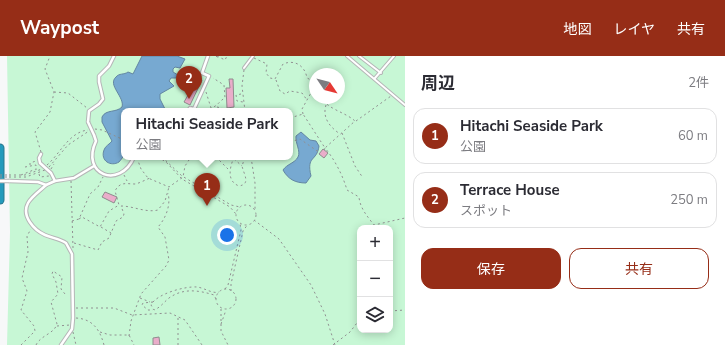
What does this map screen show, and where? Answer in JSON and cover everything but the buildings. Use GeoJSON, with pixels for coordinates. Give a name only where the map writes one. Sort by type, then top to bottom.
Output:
{"type":"FeatureCollection","features":[{"type":"Feature","properties":{"kind":"highway"},"geometry":{"type":"LineString","coordinates":[[0,148],[0,200]]}},
{"type":"Feature","properties":{"kind":"street"},"geometry":{"type":"LineString","coordinates":[[114,56],[109,66],[102,72],[98,79],[103,96],[102,101],[90,110],[87,117],[96,141],[91,154],[94,166],[104,174],[112,176],[121,174],[129,168],[133,160]]}},
{"type":"Feature","properties":{"kind":"street"},"geometry":{"type":"LineString","coordinates":[[194,108],[209,76],[202,73],[208,56]]}},
{"type":"Feature","properties":{"kind":"street"},"geometry":{"type":"LineString","coordinates":[[41,154],[39,158],[40,164],[51,173],[55,181]]}},
{"type":"Feature","properties":{"kind":"street"},"geometry":{"type":"LineString","coordinates":[[61,345],[72,330],[74,308],[72,254],[66,243],[46,236],[33,227],[28,219],[26,208],[32,198],[46,185],[55,181],[71,179],[94,166]]}},
{"type":"Feature","properties":{"kind":"street"},"geometry":{"type":"LineString","coordinates":[[0,181],[38,182],[46,185]]}},
{"type":"Feature","properties":{"kind":"lane"},"geometry":{"type":"LineString","coordinates":[[347,56],[405,104]]}},
{"type":"Feature","properties":{"kind":"lane"},"geometry":{"type":"LineString","coordinates":[[359,56],[380,73]]}},
{"type":"Feature","properties":{"kind":"lane"},"geometry":{"type":"LineString","coordinates":[[375,78],[394,56]]}},
{"type":"Feature","properties":{"kind":"lane"},"geometry":{"type":"LineString","coordinates":[[244,68],[252,57]]}},
{"type":"Feature","properties":{"kind":"path"},"geometry":{"type":"LineString","coordinates":[[41,154],[35,132],[50,112],[54,92],[45,69],[50,56]]}},
{"type":"Feature","properties":{"kind":"path"},"geometry":{"type":"LineString","coordinates":[[217,57],[226,60],[227,56]]}},
{"type":"Feature","properties":{"kind":"path"},"geometry":{"type":"LineString","coordinates":[[252,57],[267,64],[267,75],[270,78],[275,79]]}},
{"type":"Feature","properties":{"kind":"path"},"geometry":{"type":"LineString","coordinates":[[275,79],[283,64],[292,62],[301,66],[309,79]]}},
{"type":"Feature","properties":{"kind":"path"},"geometry":{"type":"LineString","coordinates":[[244,68],[242,76],[242,94],[244,108]]}},
{"type":"Feature","properties":{"kind":"path"},"geometry":{"type":"LineString","coordinates":[[212,78],[224,85],[225,98],[217,107]]}},
{"type":"Feature","properties":{"kind":"path"},"geometry":{"type":"LineString","coordinates":[[275,79],[280,91],[285,94],[290,91],[302,93],[307,100]]}},
{"type":"Feature","properties":{"kind":"path"},"geometry":{"type":"LineString","coordinates":[[54,92],[68,93],[90,110]]}},
{"type":"Feature","properties":{"kind":"path"},"geometry":{"type":"LineString","coordinates":[[206,92],[211,108],[221,108]]}},
{"type":"Feature","properties":{"kind":"path"},"geometry":{"type":"LineString","coordinates":[[242,94],[236,95],[237,101],[243,102]]}},
{"type":"Feature","properties":{"kind":"path"},"geometry":{"type":"LineString","coordinates":[[324,150],[356,122],[393,95]]}},
{"type":"Feature","properties":{"kind":"path"},"geometry":{"type":"LineString","coordinates":[[309,96],[302,108],[303,114],[344,180],[347,190],[359,197],[365,214],[374,225],[405,218]]}},
{"type":"Feature","properties":{"kind":"path"},"geometry":{"type":"LineString","coordinates":[[356,122],[345,113],[326,105],[324,112],[330,127],[341,134],[348,144],[354,166],[362,178]]}},
{"type":"Feature","properties":{"kind":"path"},"geometry":{"type":"LineString","coordinates":[[293,117],[303,114]]}},
{"type":"Feature","properties":{"kind":"path"},"geometry":{"type":"LineString","coordinates":[[0,176],[26,177],[45,168],[68,145],[89,130],[83,131],[74,137],[45,168],[30,174],[9,176]]}},
{"type":"Feature","properties":{"kind":"path"},"geometry":{"type":"LineString","coordinates":[[97,130],[105,131],[121,139]]}},
{"type":"Feature","properties":{"kind":"path"},"geometry":{"type":"LineString","coordinates":[[293,141],[300,139],[320,153]]}},
{"type":"Feature","properties":{"kind":"path"},"geometry":{"type":"LineString","coordinates":[[30,166],[30,163],[39,158]]}},
{"type":"Feature","properties":{"kind":"path"},"geometry":{"type":"LineString","coordinates":[[139,160],[144,174],[169,187]]}},
{"type":"Feature","properties":{"kind":"path"},"geometry":{"type":"LineString","coordinates":[[163,160],[182,179],[230,207],[236,214],[241,230],[228,285],[225,290]]}},
{"type":"Feature","properties":{"kind":"path"},"geometry":{"type":"LineString","coordinates":[[165,160],[183,177],[231,205],[240,207],[250,206],[255,202]]}},
{"type":"Feature","properties":{"kind":"path"},"geometry":{"type":"LineString","coordinates":[[150,178],[137,184],[127,182],[120,185],[115,190],[119,205],[154,211],[162,206],[169,187],[182,179],[185,166],[189,160]]}},
{"type":"Feature","properties":{"kind":"path"},"geometry":{"type":"LineString","coordinates":[[219,160],[228,169],[229,168]]}},
{"type":"Feature","properties":{"kind":"path"},"geometry":{"type":"LineString","coordinates":[[233,160],[229,168],[231,180],[236,186],[241,186],[245,184],[247,177],[242,166],[236,160]]}},
{"type":"Feature","properties":{"kind":"path"},"geometry":{"type":"LineString","coordinates":[[242,166],[244,160]]}},
{"type":"Feature","properties":{"kind":"path"},"geometry":{"type":"LineString","coordinates":[[251,160],[255,183],[254,220]]}},
{"type":"Feature","properties":{"kind":"path"},"geometry":{"type":"LineString","coordinates":[[26,167],[36,165],[36,169]]}},
{"type":"Feature","properties":{"kind":"path"},"geometry":{"type":"LineString","coordinates":[[21,175],[36,169],[40,170]]}},
{"type":"Feature","properties":{"kind":"path"},"geometry":{"type":"LineString","coordinates":[[79,219],[90,194],[98,187],[104,174]]}},
{"type":"Feature","properties":{"kind":"path"},"geometry":{"type":"LineString","coordinates":[[124,174],[127,182]]}},
{"type":"Feature","properties":{"kind":"path"},"geometry":{"type":"LineString","coordinates":[[71,179],[71,221],[72,240],[74,243],[98,250],[102,242],[109,238],[116,221],[124,214],[121,206]]}},
{"type":"Feature","properties":{"kind":"path"},"geometry":{"type":"LineString","coordinates":[[134,345],[130,336],[139,298],[168,260],[165,237],[158,227],[163,220],[170,201],[168,193]]}},
{"type":"Feature","properties":{"kind":"path"},"geometry":{"type":"LineString","coordinates":[[100,226],[108,211],[119,205]]}},
{"type":"Feature","properties":{"kind":"path"},"geometry":{"type":"LineString","coordinates":[[250,206],[254,211]]}},
{"type":"Feature","properties":{"kind":"path"},"geometry":{"type":"LineString","coordinates":[[236,214],[240,207]]}},
{"type":"Feature","properties":{"kind":"path"},"geometry":{"type":"LineString","coordinates":[[71,221],[82,217],[111,233]]}},
{"type":"Feature","properties":{"kind":"path"},"geometry":{"type":"LineString","coordinates":[[219,292],[216,298],[217,305],[221,308],[231,308],[235,303],[235,296],[231,291],[231,284],[243,231],[248,224],[254,220]]}},
{"type":"Feature","properties":{"kind":"path"},"geometry":{"type":"LineString","coordinates":[[254,220],[279,239],[311,285],[325,314],[334,345],[350,332],[357,323]]}},
{"type":"Feature","properties":{"kind":"path"},"geometry":{"type":"LineString","coordinates":[[240,223],[248,224]]}},
{"type":"Feature","properties":{"kind":"path"},"geometry":{"type":"LineString","coordinates":[[21,345],[36,331],[34,326],[21,310],[26,291],[22,278],[28,252],[27,236],[33,227]]}},
{"type":"Feature","properties":{"kind":"path"},"geometry":{"type":"LineString","coordinates":[[66,243],[72,240]]}},
{"type":"Feature","properties":{"kind":"path"},"geometry":{"type":"LineString","coordinates":[[72,254],[74,243]]}},
{"type":"Feature","properties":{"kind":"path"},"geometry":{"type":"LineString","coordinates":[[56,326],[51,302],[58,294],[52,274],[53,271],[62,277],[61,291],[65,294]]}},
{"type":"Feature","properties":{"kind":"path"},"geometry":{"type":"LineString","coordinates":[[57,288],[61,287]]}},
{"type":"Feature","properties":{"kind":"path"},"geometry":{"type":"LineString","coordinates":[[143,314],[144,308],[142,304],[154,301],[170,292],[181,289],[197,287],[216,293],[225,290],[231,291]]}},
{"type":"Feature","properties":{"kind":"path"},"geometry":{"type":"LineString","coordinates":[[144,308],[154,310],[181,292],[200,290],[214,295],[216,298]]}},
{"type":"Feature","properties":{"kind":"path"},"geometry":{"type":"LineString","coordinates":[[139,298],[150,302]]}},
{"type":"Feature","properties":{"kind":"path"},"geometry":{"type":"LineString","coordinates":[[154,301],[151,306],[154,310]]}},
{"type":"Feature","properties":{"kind":"path"},"geometry":{"type":"LineString","coordinates":[[74,308],[114,308],[134,315],[170,313],[178,316],[188,323],[202,345]]}},
{"type":"Feature","properties":{"kind":"path"},"geometry":{"type":"LineString","coordinates":[[221,308],[223,337],[228,345]]}},
{"type":"Feature","properties":{"kind":"path"},"geometry":{"type":"LineString","coordinates":[[221,324],[226,309]]}},
{"type":"Feature","properties":{"kind":"path"},"geometry":{"type":"LineString","coordinates":[[393,311],[405,310]]}},
{"type":"Feature","properties":{"kind":"path"},"geometry":{"type":"LineString","coordinates":[[178,316],[178,345]]}},
{"type":"Feature","properties":{"kind":"path"},"geometry":{"type":"LineString","coordinates":[[73,318],[90,321],[100,332],[104,345]]}},
{"type":"Feature","properties":{"kind":"path"},"geometry":{"type":"LineString","coordinates":[[36,345],[41,337],[52,331],[56,326],[72,324]]}},
{"type":"Feature","properties":{"kind":"path"},"geometry":{"type":"LineString","coordinates":[[72,330],[76,345]]}},
{"type":"Feature","properties":{"kind":"path"},"geometry":{"type":"LineString","coordinates":[[100,332],[110,335],[130,336]]}},
{"type":"Feature","properties":{"kind":"green space"},"geometry":{"type":"Polygon","coordinates":[[[7,56],[405,56],[405,345],[7,345],[10,232],[7,56]]]}},
{"type":"Feature","properties":{"kind":"water"},"geometry":{"type":"Polygon","coordinates":[[[142,56],[177,56],[185,59],[180,68],[175,67],[173,69],[173,72],[178,75],[176,78],[171,78],[169,81],[174,86],[160,94],[160,99],[164,108],[121,108],[121,99],[115,87],[114,80],[120,74],[128,72],[133,74],[142,56]]]}},
{"type":"Feature","properties":{"kind":"water"},"geometry":{"type":"Polygon","coordinates":[[[121,108],[121,160],[113,164],[105,160],[103,154],[105,147],[112,141],[102,122],[102,117],[106,113],[121,108]]]}},
{"type":"Feature","properties":{"kind":"water"},"geometry":{"type":"Polygon","coordinates":[[[301,132],[310,140],[316,141],[319,146],[318,151],[311,161],[311,176],[306,183],[292,180],[283,170],[295,161],[299,155],[296,136],[301,132]]]}},
{"type":"Feature","properties":{"kind":"place","name":"Terrace House"},"geometry":{"type":"Point","coordinates":[189,99]}},
{"type":"Feature","properties":{"kind":"place","name":"Hitachi Seaside Park"},"geometry":{"type":"Point","coordinates":[207,206]}}]}
